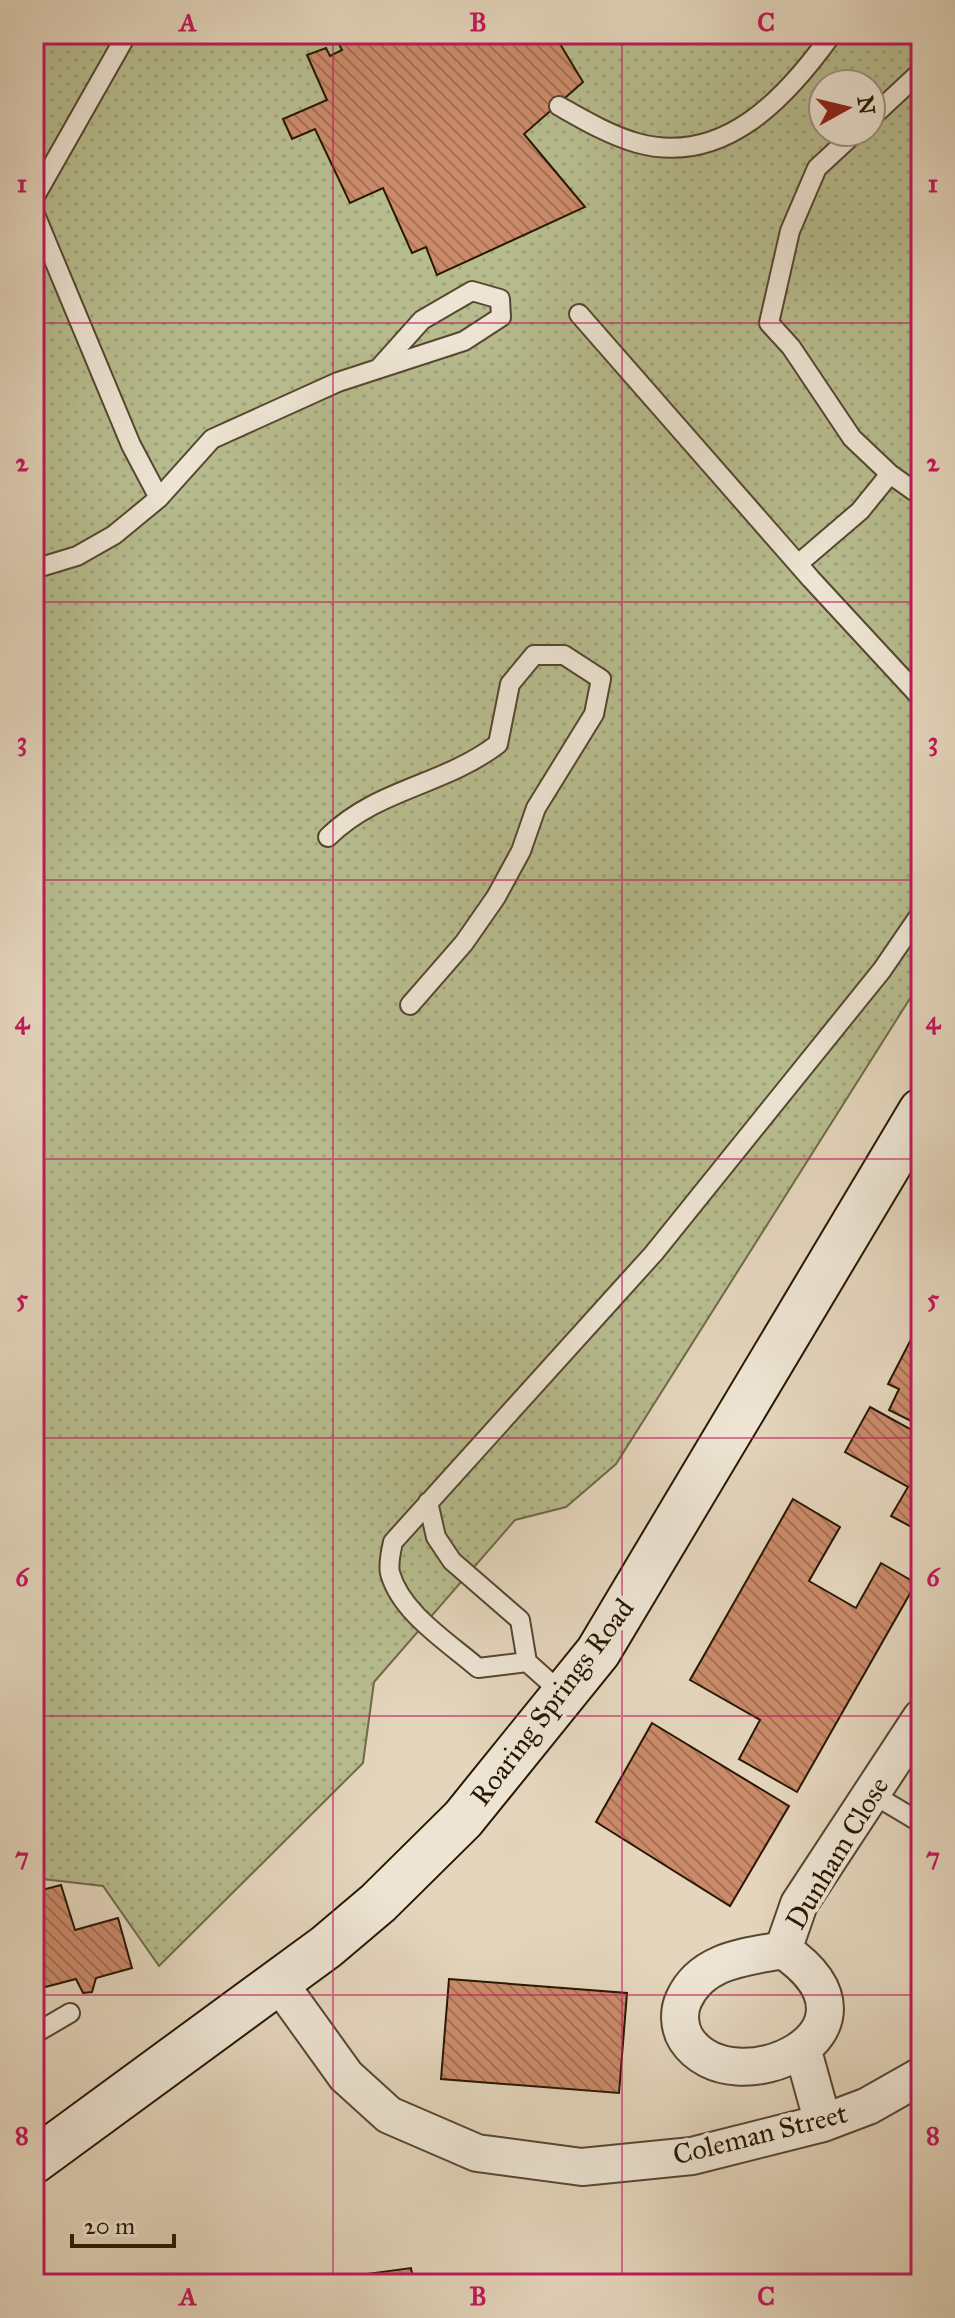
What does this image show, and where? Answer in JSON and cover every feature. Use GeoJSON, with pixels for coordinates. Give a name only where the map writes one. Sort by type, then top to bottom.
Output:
{"type":"FeatureCollection","features":[{"type":"Feature","properties":{"kind":"street","name":"Roaring Springs Road"},"geometry":{"type":"LineString","coordinates":[[34,2161],[279,1983],[368,1912],[431,1854],[598,1652],[921,1111]]}},
{"type":"Feature","properties":{"kind":"street","name":"Dunham Close"},"geometry":{"type":"LineString","coordinates":[[783,1950],[799,1904],[921,1718]]}},
{"type":"Feature","properties":{"kind":"street","name":"Dunham Close"},"geometry":{"type":"LineString","coordinates":[[783,1950],[805,1965],[821,1985],[826,2014],[818,2036],[803,2051],[741,2068],[719,2066],[692,2048],[682,2033],[682,2002],[703,1973],[724,1962],[783,1950]]}},
{"type":"Feature","properties":{"kind":"street","name":"Coleman Street"},"geometry":{"type":"LineString","coordinates":[[279,1983],[346,2076],[389,2115],[477,2153],[582,2167],[692,2156],[823,2123],[868,2106],[921,2076]]}},
{"type":"Feature","properties":{"kind":"street"},"geometry":{"type":"LineString","coordinates":[[803,2051],[823,2123]]}},
{"type":"Feature","properties":{"kind":"lane"},"geometry":{"type":"LineString","coordinates":[[34,198],[127,34]]}},
{"type":"Feature","properties":{"kind":"lane"},"geometry":{"type":"LineString","coordinates":[[559,106],[600,129],[639,144],[681,147],[728,137],[769,110],[802,76],[832,34]]}},
{"type":"Feature","properties":{"kind":"lane"},"geometry":{"type":"LineString","coordinates":[[887,103],[916,76],[921,77]]}},
{"type":"Feature","properties":{"kind":"lane"},"geometry":{"type":"LineString","coordinates":[[839,148],[817,168],[790,231],[769,323],[791,347],[852,438],[890,474],[921,496]]}},
{"type":"Feature","properties":{"kind":"lane"},"geometry":{"type":"LineString","coordinates":[[34,212],[131,445],[159,498]]}},
{"type":"Feature","properties":{"kind":"lane"},"geometry":{"type":"LineString","coordinates":[[34,569],[77,556],[114,535],[159,498],[212,439],[279,407],[379,368],[464,341],[501,317],[500,299],[472,291],[422,320],[379,368]]}},
{"type":"Feature","properties":{"kind":"lane"},"geometry":{"type":"LineString","coordinates":[[579,314],[798,564],[921,698]]}},
{"type":"Feature","properties":{"kind":"lane"},"geometry":{"type":"LineString","coordinates":[[798,564],[860,511],[890,474]]}},
{"type":"Feature","properties":{"kind":"lane"},"geometry":{"type":"LineString","coordinates":[[328,837],[372,802],[470,765],[498,744],[510,684],[534,655],[564,655],[601,679],[594,714],[536,808],[521,851],[496,897],[426,991],[410,1005]]}},
{"type":"Feature","properties":{"kind":"lane"},"geometry":{"type":"LineString","coordinates":[[527,1662],[478,1668],[426,1623],[398,1592],[389,1570],[393,1542],[654,1253],[882,970],[921,913]]}},
{"type":"Feature","properties":{"kind":"lane"},"geometry":{"type":"LineString","coordinates":[[428,1502],[436,1537],[452,1561],[520,1620],[527,1662],[564,1695]]}},
{"type":"Feature","properties":{"kind":"lane"},"geometry":{"type":"LineString","coordinates":[[871,1793],[921,1823]]}},
{"type":"Feature","properties":{"kind":"lane"},"geometry":{"type":"LineString","coordinates":[[34,2034],[70,2013]]}},
{"type":"Feature","properties":{"kind":"green space"},"geometry":{"type":"Polygon","coordinates":[[[34,34],[921,34],[921,981],[616,1464],[566,1507],[515,1520],[374,1682],[363,1763],[159,1966],[103,1886],[34,1878],[34,34]]]}},
{"type":"Feature","properties":{"kind":"building"},"geometry":{"type":"Polygon","coordinates":[[[334,34],[554,34],[583,82],[524,134],[585,207],[437,275],[426,247],[412,253],[383,188],[350,203],[315,129],[292,139],[283,119],[327,100],[307,55],[326,48],[330,56],[342,50],[334,34]]]}},
{"type":"Feature","properties":{"kind":"building"},"geometry":{"type":"Polygon","coordinates":[[[921,1320],[921,1426],[889,1410],[899,1389],[888,1384],[921,1320]]]}},
{"type":"Feature","properties":{"kind":"building"},"geometry":{"type":"Polygon","coordinates":[[[870,1407],[921,1435],[921,1532],[891,1516],[908,1487],[845,1452],[870,1407]]]}},
{"type":"Feature","properties":{"kind":"building"},"geometry":{"type":"Polygon","coordinates":[[[793,1499],[840,1527],[809,1581],[856,1608],[881,1563],[916,1583],[797,1792],[739,1759],[760,1720],[690,1680],[793,1499]]]}},
{"type":"Feature","properties":{"kind":"building"},"geometry":{"type":"Polygon","coordinates":[[[652,1723],[789,1806],[730,1906],[596,1822],[652,1723]]]}},
{"type":"Feature","properties":{"kind":"building"},"geometry":{"type":"Polygon","coordinates":[[[61,1885],[75,1930],[118,1918],[132,1968],[96,1978],[92,1992],[83,1993],[76,1979],[34,1990],[34,1892],[61,1885]]]}},
{"type":"Feature","properties":{"kind":"building"},"geometry":{"type":"Polygon","coordinates":[[[449,1979],[627,1993],[619,2093],[441,2079],[449,1979]]]}},
{"type":"Feature","properties":{"kind":"building"},"geometry":{"type":"Polygon","coordinates":[[[411,2268],[414,2284],[360,2284],[359,2275],[411,2268]]]}}]}
